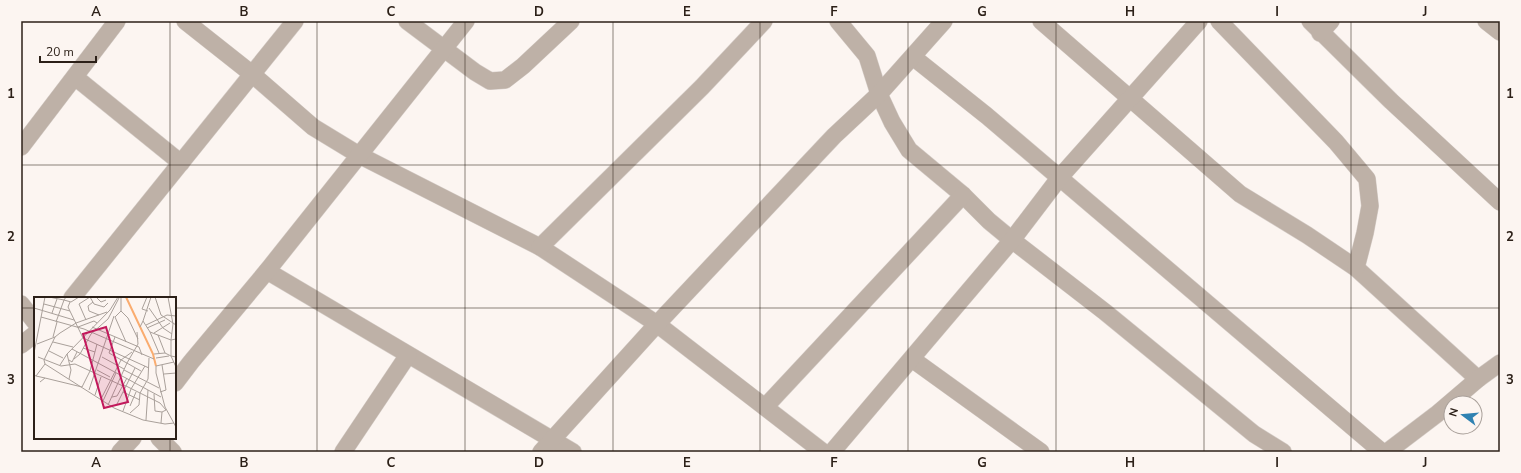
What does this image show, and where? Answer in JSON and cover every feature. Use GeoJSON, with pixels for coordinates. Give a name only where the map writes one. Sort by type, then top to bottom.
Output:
{"type":"FeatureCollection","features":[{"type":"Feature","properties":{"kind":"street"},"geometry":{"type":"LineString","coordinates":[[21,147],[76,77],[117,21]]}},
{"type":"Feature","properties":{"kind":"street"},"geometry":{"type":"LineString","coordinates":[[185,21],[252,74],[313,127],[359,154],[540,247],[657,324],[823,452]]}},
{"type":"Feature","properties":{"kind":"street"},"geometry":{"type":"LineString","coordinates":[[73,297],[295,21]]}},
{"type":"Feature","properties":{"kind":"street"},"geometry":{"type":"LineString","coordinates":[[407,21],[444,50],[490,81],[505,80],[524,66],[571,21]]}},
{"type":"Feature","properties":{"kind":"street"},"geometry":{"type":"LineString","coordinates":[[176,382],[190,362],[267,271],[466,21]]}},
{"type":"Feature","properties":{"kind":"street"},"geometry":{"type":"LineString","coordinates":[[540,247],[702,87],[764,21]]}},
{"type":"Feature","properties":{"kind":"street"},"geometry":{"type":"LineString","coordinates":[[838,21],[868,56],[879,94],[892,122],[909,150],[963,195],[989,221],[1012,240],[1105,312],[1254,434],[1284,452]]}},
{"type":"Feature","properties":{"kind":"street"},"geometry":{"type":"LineString","coordinates":[[547,446],[657,324],[834,136],[879,94],[944,21]]}},
{"type":"Feature","properties":{"kind":"street"},"geometry":{"type":"LineString","coordinates":[[1041,21],[1240,194],[1356,268],[1478,379]]}},
{"type":"Feature","properties":{"kind":"street"},"geometry":{"type":"LineString","coordinates":[[832,452],[1012,240],[1060,177],[1199,21]]}},
{"type":"Feature","properties":{"kind":"street"},"geometry":{"type":"LineString","coordinates":[[1219,21],[1336,142],[1367,179],[1370,206],[1356,268]]}},
{"type":"Feature","properties":{"kind":"street"},"geometry":{"type":"LineString","coordinates":[[1486,21],[1500,32]]}},
{"type":"Feature","properties":{"kind":"street"},"geometry":{"type":"LineString","coordinates":[[1320,25],[1397,106],[1500,202]]}},
{"type":"Feature","properties":{"kind":"street"},"geometry":{"type":"LineString","coordinates":[[913,57],[1060,177],[1382,452]]}},
{"type":"Feature","properties":{"kind":"street"},"geometry":{"type":"LineString","coordinates":[[76,77],[181,163]]}},
{"type":"Feature","properties":{"kind":"street"},"geometry":{"type":"LineString","coordinates":[[764,407],[963,195]]}},
{"type":"Feature","properties":{"kind":"street"},"geometry":{"type":"LineString","coordinates":[[267,271],[408,355],[547,446],[573,452]]}},
{"type":"Feature","properties":{"kind":"street"},"geometry":{"type":"LineString","coordinates":[[21,304],[34,321]]}},
{"type":"Feature","properties":{"kind":"street"},"geometry":{"type":"LineString","coordinates":[[21,345],[34,335]]}},
{"type":"Feature","properties":{"kind":"street"},"geometry":{"type":"LineString","coordinates":[[343,452],[408,355]]}},
{"type":"Feature","properties":{"kind":"street"},"geometry":{"type":"LineString","coordinates":[[912,359],[1041,452]]}},
{"type":"Feature","properties":{"kind":"street"},"geometry":{"type":"LineString","coordinates":[[1387,452],[1500,363]]}},
{"type":"Feature","properties":{"kind":"street"},"geometry":{"type":"LineString","coordinates":[[120,452],[131,439]]}},
{"type":"Feature","properties":{"kind":"street"},"geometry":{"type":"LineString","coordinates":[[159,439],[173,452]]}}]}
